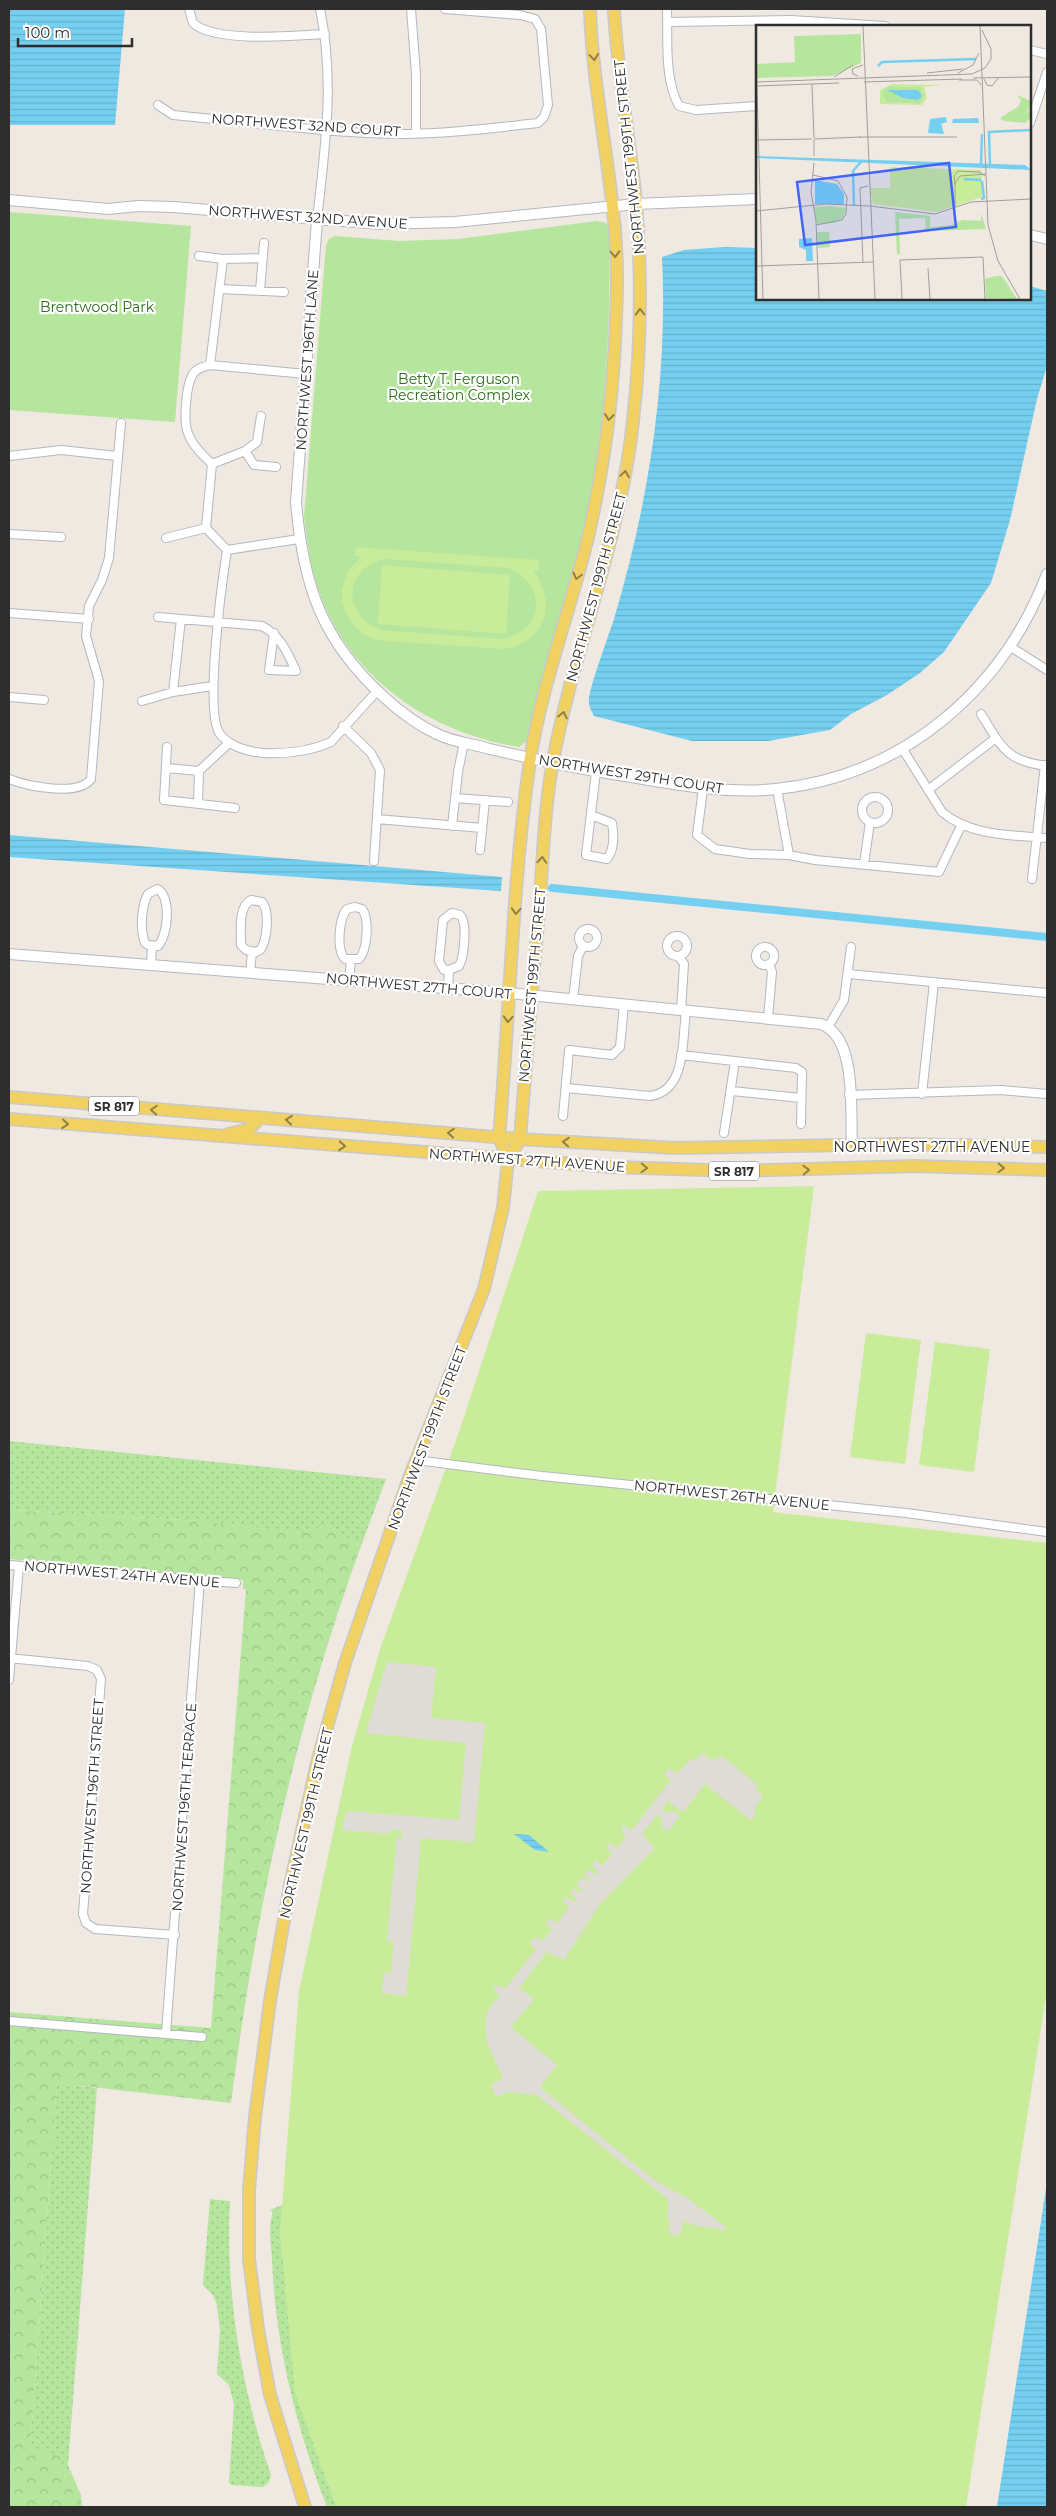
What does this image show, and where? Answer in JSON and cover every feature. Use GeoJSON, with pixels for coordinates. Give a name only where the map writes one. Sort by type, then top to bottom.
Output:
{"type":"FeatureCollection","features":[{"type":"Feature","properties":{"kind":"main road","name":"NORTHWEST 199TH STREET"},"geometry":{"type":"LineString","coordinates":[[508,1160],[499,1137],[520,846],[531,758],[545,692],[588,535],[606,441],[616,317],[613,206],[599,108],[590,9]]}},
{"type":"Feature","properties":{"kind":"main road","name":"NORTHWEST 199TH STREET"},"geometry":{"type":"LineString","coordinates":[[305,2507],[270,2395],[258,2329],[249,2259],[249,2190],[255,2117],[270,2001],[290,1885],[317,1764],[348,1654],[416,1460],[484,1289],[503,1208],[508,1160],[520,1139],[543,852],[553,763],[567,694],[612,541],[624,483],[632,430],[640,319],[636,204],[614,9]]}},
{"type":"Feature","properties":{"kind":"main road","name":"NORTHWEST 27TH AVENUE"},"geometry":{"type":"LineString","coordinates":[[9,1097],[520,1139],[675,1148],[963,1144],[1047,1147]]}},
{"type":"Feature","properties":{"kind":"main road"},"geometry":{"type":"LineString","coordinates":[[219,1136],[249,1129],[260,1118]]}},
{"type":"Feature","properties":{"kind":"main road","name":"NORTHWEST 27TH AVENUE"},"geometry":{"type":"LineString","coordinates":[[9,1119],[613,1167],[737,1171],[961,1166],[1047,1170]]}},
{"type":"Feature","properties":{"kind":"main road"},"geometry":{"type":"LineString","coordinates":[[961,1166],[963,1144]]}},
{"type":"Feature","properties":{"kind":"main road"},"geometry":{"type":"LineString","coordinates":[[737,1148],[737,1171]]}},
{"type":"Feature","properties":{"kind":"street"},"geometry":{"type":"LineString","coordinates":[[189,9],[194,23],[208,32],[266,37],[325,34]]}},
{"type":"Feature","properties":{"kind":"street","name":"NORTHWEST 196TH LANE"},"geometry":{"type":"LineString","coordinates":[[320,9],[325,34],[330,86],[317,220],[296,502],[299,539],[309,583],[330,634],[356,670],[377,691]]}},
{"type":"Feature","properties":{"kind":"street"},"geometry":{"type":"LineString","coordinates":[[411,9],[416,74],[416,133]]}},
{"type":"Feature","properties":{"kind":"street","name":"NORTHWEST 32ND COURT"},"geometry":{"type":"LineString","coordinates":[[158,104],[173,114],[327,130],[440,133],[538,123],[544,116],[548,105],[541,29],[536,19],[520,15],[445,9]]}},
{"type":"Feature","properties":{"kind":"street"},"geometry":{"type":"LineString","coordinates":[[667,9],[670,75],[674,96],[679,106],[696,110],[756,106]]}},
{"type":"Feature","properties":{"kind":"street"},"geometry":{"type":"LineString","coordinates":[[668,22],[791,20],[869,25]]}},
{"type":"Feature","properties":{"kind":"street"},"geometry":{"type":"LineString","coordinates":[[1031,50],[1047,54]]}},
{"type":"Feature","properties":{"kind":"street"},"geometry":{"type":"LineString","coordinates":[[1031,120],[1047,72]]}},
{"type":"Feature","properties":{"kind":"street","name":"NORTHWEST 32ND AVENUE"},"geometry":{"type":"LineString","coordinates":[[9,200],[108,208],[138,206],[173,207],[381,224],[437,223],[636,204],[756,199]]}},
{"type":"Feature","properties":{"kind":"street"},"geometry":{"type":"LineString","coordinates":[[1031,234],[1047,239]]}},
{"type":"Feature","properties":{"kind":"street"},"geometry":{"type":"LineString","coordinates":[[260,291],[264,243]]}},
{"type":"Feature","properties":{"kind":"street"},"geometry":{"type":"LineString","coordinates":[[199,256],[263,258]]}},
{"type":"Feature","properties":{"kind":"street"},"geometry":{"type":"LineString","coordinates":[[210,365],[223,258]]}},
{"type":"Feature","properties":{"kind":"street"},"geometry":{"type":"LineString","coordinates":[[220,289],[284,292]]}},
{"type":"Feature","properties":{"kind":"street"},"geometry":{"type":"LineString","coordinates":[[212,464],[200,453],[192,440],[185,420],[189,382],[193,373],[200,368],[210,365],[306,374]]}},
{"type":"Feature","properties":{"kind":"street"},"geometry":{"type":"LineString","coordinates":[[212,464],[245,451],[257,442],[261,416]]}},
{"type":"Feature","properties":{"kind":"street"},"geometry":{"type":"LineString","coordinates":[[9,779],[52,788],[79,788],[88,784],[91,779],[99,681],[86,636],[89,606],[102,580],[109,558],[121,423]]}},
{"type":"Feature","properties":{"kind":"street"},"geometry":{"type":"LineString","coordinates":[[9,456],[61,450],[117,456]]}},
{"type":"Feature","properties":{"kind":"street"},"geometry":{"type":"LineString","coordinates":[[245,451],[254,466],[276,467]]}},
{"type":"Feature","properties":{"kind":"street"},"geometry":{"type":"LineString","coordinates":[[212,464],[206,528],[227,550]]}},
{"type":"Feature","properties":{"kind":"street"},"geometry":{"type":"LineString","coordinates":[[166,538],[206,528]]}},
{"type":"Feature","properties":{"kind":"street"},"geometry":{"type":"LineString","coordinates":[[9,534],[61,537]]}},
{"type":"Feature","properties":{"kind":"street"},"geometry":{"type":"LineString","coordinates":[[227,550],[299,539]]}},
{"type":"Feature","properties":{"kind":"street"},"geometry":{"type":"LineString","coordinates":[[227,550],[212,686],[213,718],[219,734],[229,743],[252,752],[282,754],[321,746],[331,742],[343,726],[377,691]]}},
{"type":"Feature","properties":{"kind":"street","name":"NORTHWEST 29TH COURT"},"geometry":{"type":"LineString","coordinates":[[377,691],[400,711],[437,734],[464,742],[596,772],[702,789],[777,789],[827,779],[877,761],[902,748],[940,723],[968,699],[992,673],[1011,647],[1047,574]]}},
{"type":"Feature","properties":{"kind":"street"},"geometry":{"type":"LineString","coordinates":[[9,613],[89,619]]}},
{"type":"Feature","properties":{"kind":"street"},"geometry":{"type":"LineString","coordinates":[[158,617],[262,626],[274,633],[283,642],[296,671],[269,670],[274,633]]}},
{"type":"Feature","properties":{"kind":"street"},"geometry":{"type":"LineString","coordinates":[[173,692],[181,619]]}},
{"type":"Feature","properties":{"kind":"street"},"geometry":{"type":"LineString","coordinates":[[1011,647],[1047,670]]}},
{"type":"Feature","properties":{"kind":"street"},"geometry":{"type":"LineString","coordinates":[[142,701],[173,692],[212,686]]}},
{"type":"Feature","properties":{"kind":"street"},"geometry":{"type":"LineString","coordinates":[[9,697],[44,700]]}},
{"type":"Feature","properties":{"kind":"street"},"geometry":{"type":"LineString","coordinates":[[981,714],[996,738],[1010,754],[1024,762],[1046,766],[1032,880]]}},
{"type":"Feature","properties":{"kind":"street"},"geometry":{"type":"LineString","coordinates":[[343,726],[371,753],[380,770],[374,861]]}},
{"type":"Feature","properties":{"kind":"street"},"geometry":{"type":"LineString","coordinates":[[928,790],[996,738]]}},
{"type":"Feature","properties":{"kind":"street"},"geometry":{"type":"LineString","coordinates":[[452,826],[464,742]]}},
{"type":"Feature","properties":{"kind":"street"},"geometry":{"type":"LineString","coordinates":[[198,803],[199,771],[229,743]]}},
{"type":"Feature","properties":{"kind":"street"},"geometry":{"type":"LineString","coordinates":[[167,747],[164,800],[236,808]]}},
{"type":"Feature","properties":{"kind":"street"},"geometry":{"type":"LineString","coordinates":[[902,748],[942,812],[961,826],[996,833],[1047,838]]}},
{"type":"Feature","properties":{"kind":"street"},"geometry":{"type":"LineString","coordinates":[[166,768],[199,771]]}},
{"type":"Feature","properties":{"kind":"street"},"geometry":{"type":"LineString","coordinates":[[591,815],[612,823],[614,833],[612,854],[607,859],[586,855],[596,772]]}},
{"type":"Feature","properties":{"kind":"street"},"geometry":{"type":"LineString","coordinates":[[702,789],[697,835],[715,849],[750,854],[789,855],[815,860],[939,872],[961,826]]}},
{"type":"Feature","properties":{"kind":"street"},"geometry":{"type":"LineString","coordinates":[[777,789],[789,855]]}},
{"type":"Feature","properties":{"kind":"street"},"geometry":{"type":"LineString","coordinates":[[455,798],[508,802]]}},
{"type":"Feature","properties":{"kind":"street"},"geometry":{"type":"LineString","coordinates":[[480,850],[485,800]]}},
{"type":"Feature","properties":{"kind":"street"},"geometry":{"type":"LineString","coordinates":[[378,819],[482,828]]}},
{"type":"Feature","properties":{"kind":"street"},"geometry":{"type":"LineString","coordinates":[[864,864],[870,822]]}},
{"type":"Feature","properties":{"kind":"street"},"geometry":{"type":"LineString","coordinates":[[157,889],[164,893],[167,903],[164,940],[158,946],[152,946],[143,940],[144,905],[148,894],[157,889]]}},
{"type":"Feature","properties":{"kind":"street"},"geometry":{"type":"LineString","coordinates":[[255,900],[262,902],[267,909],[263,946],[259,951],[252,952],[246,950],[241,945],[243,911],[247,902],[255,900]]}},
{"type":"Feature","properties":{"kind":"street"},"geometry":{"type":"LineString","coordinates":[[355,907],[362,909],[366,917],[364,950],[359,960],[351,960],[342,957],[340,952],[342,918],[347,909],[355,907]]}},
{"type":"Feature","properties":{"kind":"street"},"geometry":{"type":"LineString","coordinates":[[452,913],[460,915],[465,922],[461,962],[455,970],[450,970],[444,970],[440,961],[443,920],[452,913]]}},
{"type":"Feature","properties":{"kind":"street"},"geometry":{"type":"LineString","coordinates":[[151,965],[152,946]]}},
{"type":"Feature","properties":{"kind":"street"},"geometry":{"type":"LineString","coordinates":[[573,1000],[578,956],[583,946]]}},
{"type":"Feature","properties":{"kind":"street"},"geometry":{"type":"LineString","coordinates":[[851,947],[849,974],[844,1000],[828,1027],[839,1036],[847,1057],[852,1146]]}},
{"type":"Feature","properties":{"kind":"street"},"geometry":{"type":"LineString","coordinates":[[250,973],[252,952]]}},
{"type":"Feature","properties":{"kind":"street","name":"NORTHWEST 27TH COURT"},"geometry":{"type":"LineString","coordinates":[[9,954],[509,993],[768,1019],[828,1027]]}},
{"type":"Feature","properties":{"kind":"street"},"geometry":{"type":"LineString","coordinates":[[566,1088],[656,1095],[669,1087],[679,1075],[681,1055],[684,1011],[684,964],[679,957]]}},
{"type":"Feature","properties":{"kind":"street"},"geometry":{"type":"LineString","coordinates":[[349,981],[351,960]]}},
{"type":"Feature","properties":{"kind":"street"},"geometry":{"type":"LineString","coordinates":[[768,1019],[772,972],[769,964]]}},
{"type":"Feature","properties":{"kind":"street"},"geometry":{"type":"LineString","coordinates":[[448,988],[450,970]]}},
{"type":"Feature","properties":{"kind":"street"},"geometry":{"type":"LineString","coordinates":[[849,974],[1047,993]]}},
{"type":"Feature","properties":{"kind":"street"},"geometry":{"type":"LineString","coordinates":[[922,1094],[934,982]]}},
{"type":"Feature","properties":{"kind":"street"},"geometry":{"type":"LineString","coordinates":[[563,1116],[569,1050],[612,1055],[620,1047],[624,1005]]}},
{"type":"Feature","properties":{"kind":"street"},"geometry":{"type":"LineString","coordinates":[[681,1055],[796,1068],[802,1072],[800,1098],[803,1108],[801,1124]]}},
{"type":"Feature","properties":{"kind":"street"},"geometry":{"type":"LineString","coordinates":[[724,1133],[732,1091],[735,1061]]}},
{"type":"Feature","properties":{"kind":"street"},"geometry":{"type":"LineString","coordinates":[[849,1095],[1000,1090],[1047,1094]]}},
{"type":"Feature","properties":{"kind":"street"},"geometry":{"type":"LineString","coordinates":[[732,1091],[800,1098]]}},
{"type":"Feature","properties":{"kind":"street","name":"NORTHWEST 26TH AVENUE"},"geometry":{"type":"LineString","coordinates":[[416,1460],[542,1476],[906,1513],[1047,1532]]}},
{"type":"Feature","properties":{"kind":"street","name":"NORTHWEST 24TH AVENUE"},"geometry":{"type":"LineString","coordinates":[[9,1565],[236,1583]]}},
{"type":"Feature","properties":{"kind":"street"},"geometry":{"type":"LineString","coordinates":[[9,1680],[19,1566]]}},
{"type":"Feature","properties":{"kind":"street","name":"NORTHWEST 196TH TERRACE"},"geometry":{"type":"LineString","coordinates":[[166,2034],[175,1935],[200,1580]]}},
{"type":"Feature","properties":{"kind":"street","name":"NORTHWEST 196TH STREET"},"geometry":{"type":"LineString","coordinates":[[10,1658],[88,1666],[97,1670],[101,1679],[83,1914],[86,1923],[95,1928],[175,1935]]}},
{"type":"Feature","properties":{"kind":"street"},"geometry":{"type":"LineString","coordinates":[[9,2021],[202,2037]]}},
{"type":"Feature","properties":{"kind":"green space","name":"Brentwood Park"},"geometry":{"type":"Polygon","coordinates":[[[9,212],[191,226],[175,422],[9,410],[9,212]]]}},
{"type":"Feature","properties":{"kind":"green space","name":"Betty T. Ferguson Recreation Complex"},"geometry":{"type":"Polygon","coordinates":[[[597,221],[606,223],[609,228],[609,297],[604,400],[595,469],[583,533],[527,741],[519,747],[486,740],[454,729],[424,714],[396,696],[371,674],[349,648],[331,620],[318,588],[311,562],[304,517],[326,245],[329,239],[335,236],[399,241],[458,239],[597,221]]]}},
{"type":"Feature","properties":{"kind":"green space"},"geometry":{"type":"Polygon","coordinates":[[[356,547],[539,560],[538,571],[533,570],[545,595],[546,607],[544,618],[539,629],[530,638],[519,645],[505,649],[374,639],[361,633],[347,616],[342,602],[342,590],[348,571],[361,557],[355,556],[356,547]],[[384,559],[370,564],[361,572],[355,582],[352,593],[354,604],[359,614],[368,623],[381,630],[501,639],[516,635],[526,627],[533,618],[536,607],[535,596],[530,585],[521,575],[508,568],[384,559]]]}},
{"type":"Feature","properties":{"kind":"green space"},"geometry":{"type":"Polygon","coordinates":[[[382,565],[510,575],[506,634],[378,624],[382,565]]]}},
{"type":"Feature","properties":{"kind":"green space"},"geometry":{"type":"Polygon","coordinates":[[[814,1186],[773,1512],[1047,1543],[1047,1990],[966,2507],[336,2507],[295,2393],[280,2232],[299,1991],[351,1750],[381,1646],[459,1432],[538,1191],[814,1186]]]}},
{"type":"Feature","properties":{"kind":"green space"},"geometry":{"type":"Polygon","coordinates":[[[866,1333],[921,1340],[905,1464],[850,1457],[866,1333]]]}},
{"type":"Feature","properties":{"kind":"green space"},"geometry":{"type":"Polygon","coordinates":[[[935,1342],[990,1349],[974,1472],[919,1465],[935,1342]]]}},
{"type":"Feature","properties":{"kind":"green space"},"geometry":{"type":"Polygon","coordinates":[[[9,1441],[386,1479],[361,1546],[329,1525],[302,1533],[200,1521],[9,1510],[9,1441]]]}},
{"type":"Feature","properties":{"kind":"green space"},"geometry":{"type":"Polygon","coordinates":[[[9,1510],[200,1521],[302,1533],[329,1525],[361,1546],[316,1683],[280,1821],[252,1960],[231,2103],[57,2083],[30,2447],[60,2456],[64,2475],[71,2472],[81,2495],[82,2507],[9,2507],[9,2012],[211,2028],[246,1589],[243,1589],[243,1580],[9,1559],[9,1510]]]}},
{"type":"Feature","properties":{"kind":"green space"},"geometry":{"type":"Polygon","coordinates":[[[57,2083],[97,2088],[68,2465],[71,2472],[64,2475],[30,2447],[57,2083]]]}},
{"type":"Feature","properties":{"kind":"green space"},"geometry":{"type":"Polygon","coordinates":[[[210,2199],[230,2201],[230,2270],[237,2340],[251,2408],[271,2475],[269,2482],[263,2487],[231,2485],[229,2482],[234,2404],[229,2385],[217,2374],[220,2330],[217,2305],[213,2295],[203,2285],[210,2199]]]}},
{"type":"Feature","properties":{"kind":"green space"},"geometry":{"type":"Polygon","coordinates":[[[282,2205],[360,2507],[327,2507],[297,2416],[289,2385],[278,2322],[270,2235],[273,2212],[270,2210],[282,2205]]]}},
{"type":"Feature","properties":{"kind":"shaded area"},"geometry":{"type":"Polygon","coordinates":[[[387,1662],[436,1667],[431,1718],[485,1723],[474,1842],[421,1838],[406,1996],[382,1993],[384,1973],[391,1973],[394,1942],[387,1941],[397,1837],[401,1838],[402,1831],[390,1829],[389,1834],[342,1830],[347,1811],[459,1820],[466,1743],[366,1733],[387,1662]]]}},
{"type":"Feature","properties":{"kind":"shaded area"},"geometry":{"type":"Polygon","coordinates":[[[700,1753],[705,1753],[705,1757],[716,1760],[720,1756],[724,1758],[758,1785],[755,1789],[763,1796],[755,1807],[755,1816],[751,1820],[705,1784],[683,1812],[668,1801],[662,1809],[667,1813],[673,1811],[680,1816],[668,1831],[661,1826],[662,1819],[657,1815],[642,1834],[654,1849],[599,1905],[564,1960],[547,1952],[519,1988],[534,1999],[511,2027],[503,2021],[557,2065],[541,2085],[542,2089],[654,2180],[687,2198],[726,2227],[726,2230],[693,2225],[684,2220],[680,2235],[669,2234],[668,2199],[537,2095],[508,2092],[496,2097],[491,2084],[503,2079],[487,2042],[485,2023],[489,2009],[500,1995],[493,1990],[497,1985],[505,1989],[537,1948],[529,1944],[535,1937],[543,1941],[553,1928],[545,1924],[549,1919],[557,1923],[570,1906],[563,1902],[567,1897],[574,1902],[577,1899],[570,1893],[574,1888],[581,1893],[582,1890],[576,1885],[583,1877],[589,1882],[591,1880],[584,1875],[589,1869],[595,1875],[598,1872],[592,1865],[596,1860],[602,1866],[612,1854],[606,1847],[610,1843],[616,1849],[626,1837],[621,1829],[624,1825],[631,1831],[671,1780],[664,1775],[669,1768],[677,1774],[689,1761],[700,1757],[700,1753]]]}},
{"type":"Feature","properties":{"kind":"water"},"geometry":{"type":"Polygon","coordinates":[[[9,9],[125,9],[115,125],[9,125],[9,9]]]}},
{"type":"Feature","properties":{"kind":"water"},"geometry":{"type":"Polygon","coordinates":[[[725,247],[756,248],[756,300],[1031,300],[1031,286],[1047,291],[1047,366],[1037,399],[1010,520],[991,583],[944,652],[920,673],[887,695],[851,714],[830,730],[768,741],[692,741],[594,716],[589,704],[589,696],[626,575],[646,485],[659,394],[662,349],[662,257],[684,250],[725,247]]]}},
{"type":"Feature","properties":{"kind":"water"},"geometry":{"type":"Polygon","coordinates":[[[9,835],[502,877],[501,891],[9,857],[9,835]]]}},
{"type":"Feature","properties":{"kind":"water"},"geometry":{"type":"Polygon","coordinates":[[[514,1834],[529,1835],[549,1852],[535,1850],[514,1834]]]}},
{"type":"Feature","properties":{"kind":"water"},"geometry":{"type":"Polygon","coordinates":[[[1047,2182],[1047,2507],[997,2507],[1047,2182]]]}},
{"type":"Feature","properties":{"kind":"waterway"},"geometry":{"type":"LineString","coordinates":[[552,888],[1047,937]]}}]}
